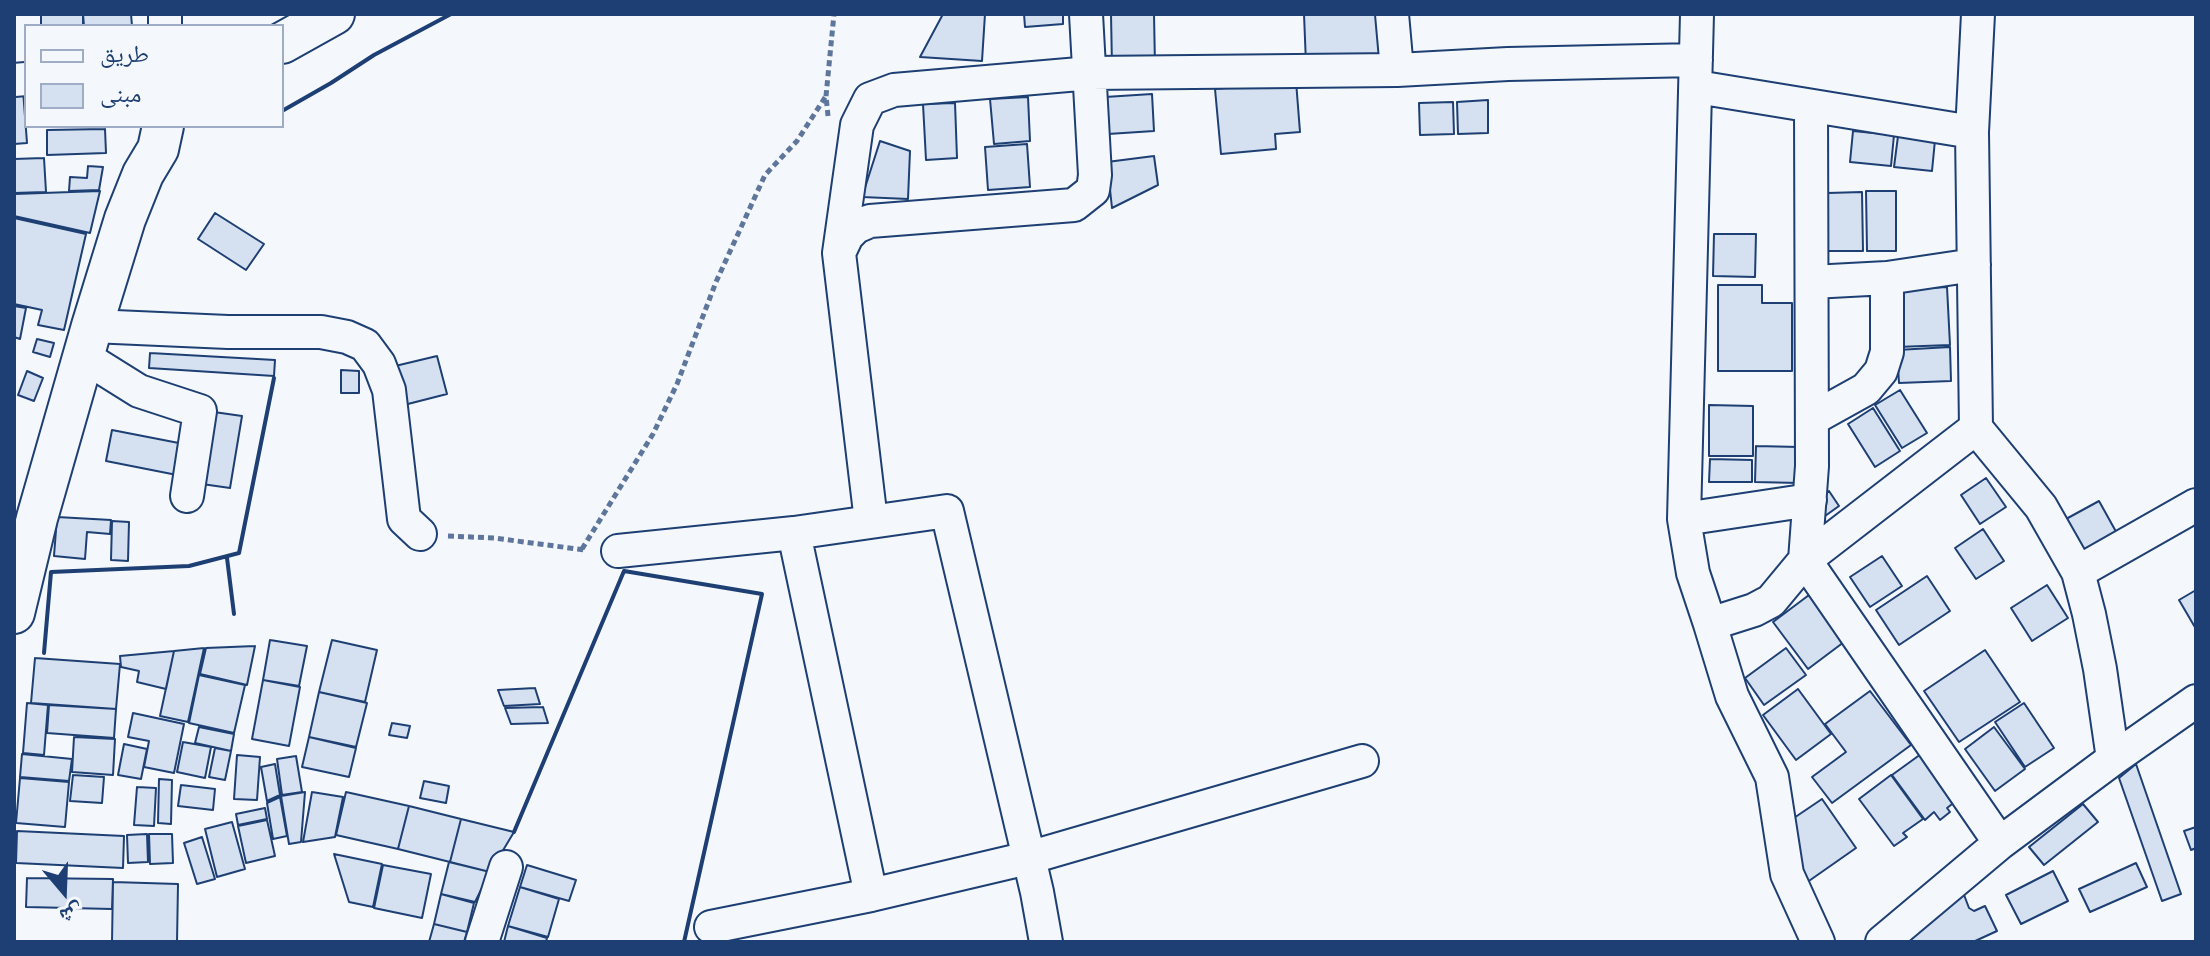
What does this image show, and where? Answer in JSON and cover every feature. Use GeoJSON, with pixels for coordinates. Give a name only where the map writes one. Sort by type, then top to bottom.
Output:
{"type":"FeatureCollection","features":[{"type":"Feature","properties":{"kind":"main road"},"geometry":{"type":"LineString","coordinates":[[284,42],[334,14]]}},
{"type":"Feature","properties":{"kind":"main road"},"geometry":{"type":"LineString","coordinates":[[14,613],[26,521],[125,219],[143,174],[158,149],[163,128]]}},
{"type":"Feature","properties":{"kind":"street"},"geometry":{"type":"LineString","coordinates":[[839,253],[847,236],[856,227],[870,221],[1074,205],[1093,190],[1091,73],[1086,14]]}},
{"type":"Feature","properties":{"kind":"street"},"geometry":{"type":"LineString","coordinates":[[1392,14],[1397,70]]}},
{"type":"Feature","properties":{"kind":"street"},"geometry":{"type":"LineString","coordinates":[[1697,14],[1684,519],[1693,573],[1732,696],[1772,777],[1787,874],[1818,942]]}},
{"type":"Feature","properties":{"kind":"street"},"geometry":{"type":"LineString","coordinates":[[1978,14],[1972,132],[1976,428],[2041,507],[2078,572],[2100,669],[2113,759]]}},
{"type":"Feature","properties":{"kind":"street"},"geometry":{"type":"LineString","coordinates":[[871,521],[839,253],[857,125],[870,99],[894,90],[1091,73],[1397,70],[1508,64],[1696,74],[1811,106],[1972,132]]}},
{"type":"Feature","properties":{"kind":"street"},"geometry":{"type":"LineString","coordinates":[[1811,106],[1812,419],[1805,560],[2000,843]]}},
{"type":"Feature","properties":{"kind":"street"},"geometry":{"type":"LineString","coordinates":[[1812,282],[1887,278],[1974,265]]}},
{"type":"Feature","properties":{"kind":"street"},"geometry":{"type":"LineString","coordinates":[[1812,419],[1866,389],[1881,371],[1887,352],[1887,278]]}},
{"type":"Feature","properties":{"kind":"street"},"geometry":{"type":"LineString","coordinates":[[87,341],[228,332],[321,332],[347,337],[365,345],[379,364],[389,390],[404,519],[420,534]]}},
{"type":"Feature","properties":{"kind":"street"},"geometry":{"type":"LineString","coordinates":[[87,341],[139,391],[200,411],[187,496]]}},
{"type":"Feature","properties":{"kind":"street"},"geometry":{"type":"LineString","coordinates":[[1710,624],[1754,610],[1771,601],[1805,560],[1976,428]]}},
{"type":"Feature","properties":{"kind":"street"},"geometry":{"type":"LineString","coordinates":[[1684,519],[1810,500]]}},
{"type":"Feature","properties":{"kind":"street"},"geometry":{"type":"LineString","coordinates":[[2078,572],[2196,505]]}},
{"type":"Feature","properties":{"kind":"street"},"geometry":{"type":"LineString","coordinates":[[618,551],[794,533],[947,511],[1046,942]]}},
{"type":"Feature","properties":{"kind":"street"},"geometry":{"type":"LineString","coordinates":[[794,533],[871,895]]}},
{"type":"Feature","properties":{"kind":"street"},"geometry":{"type":"LineString","coordinates":[[1882,942],[2000,843],[2196,701]]}},
{"type":"Feature","properties":{"kind":"street"},"geometry":{"type":"LineString","coordinates":[[711,927],[871,895],[1028,858],[1362,761]]}},
{"type":"Feature","properties":{"kind":"street"},"geometry":{"type":"LineString","coordinates":[[482,942],[506,867]]}},
{"type":"Feature","properties":{"kind":"path"},"geometry":{"type":"LineString","coordinates":[[582,549],[653,434],[677,384],[716,282],[765,175],[797,141],[826,96]]}},
{"type":"Feature","properties":{"kind":"path"},"geometry":{"type":"LineString","coordinates":[[420,534],[618,551]]}},
{"type":"Feature","properties":{"kind":"building"},"geometry":{"type":"Polygon","coordinates":[[[41,14],[83,14],[83,24],[41,24],[41,14]]]}},
{"type":"Feature","properties":{"kind":"building"},"geometry":{"type":"Polygon","coordinates":[[[83,14],[131,14],[132,24],[84,24],[83,14]]]}},
{"type":"Feature","properties":{"kind":"building"},"geometry":{"type":"Polygon","coordinates":[[[943,14],[985,14],[982,61],[920,57],[943,14]]]}},
{"type":"Feature","properties":{"kind":"building"},"geometry":{"type":"Polygon","coordinates":[[[1024,14],[1063,14],[1063,24],[1025,27],[1024,14]]]}},
{"type":"Feature","properties":{"kind":"building"},"geometry":{"type":"Polygon","coordinates":[[[1111,14],[1154,14],[1155,66],[1112,67],[1111,14]]]}},
{"type":"Feature","properties":{"kind":"building"},"geometry":{"type":"Polygon","coordinates":[[[1304,14],[1379,14],[1381,61],[1306,64],[1304,14]]]}},
{"type":"Feature","properties":{"kind":"building"},"geometry":{"type":"Polygon","coordinates":[[[1296,81],[1300,132],[1275,134],[1276,149],[1221,154],[1215,89],[1296,81]]]}},
{"type":"Feature","properties":{"kind":"building"},"geometry":{"type":"Polygon","coordinates":[[[23,90],[27,143],[14,144],[14,91],[23,90]]]}},
{"type":"Feature","properties":{"kind":"building"},"geometry":{"type":"Polygon","coordinates":[[[1152,94],[1154,131],[1108,134],[1105,97],[1152,94]]]}},
{"type":"Feature","properties":{"kind":"building"},"geometry":{"type":"Polygon","coordinates":[[[1028,97],[1030,141],[994,144],[990,99],[1028,97]]]}},
{"type":"Feature","properties":{"kind":"building"},"geometry":{"type":"Polygon","coordinates":[[[1488,100],[1488,133],[1458,134],[1457,102],[1488,100]]]}},
{"type":"Feature","properties":{"kind":"building"},"geometry":{"type":"Polygon","coordinates":[[[1453,102],[1454,134],[1420,135],[1419,103],[1453,102]]]}},
{"type":"Feature","properties":{"kind":"building"},"geometry":{"type":"Polygon","coordinates":[[[955,103],[957,158],[926,160],[923,104],[955,103]]]}},
{"type":"Feature","properties":{"kind":"building"},"geometry":{"type":"Polygon","coordinates":[[[105,129],[106,153],[47,155],[47,130],[105,129]]]}},
{"type":"Feature","properties":{"kind":"building"},"geometry":{"type":"Polygon","coordinates":[[[1853,131],[1894,135],[1891,166],[1850,162],[1853,131]]]}},
{"type":"Feature","properties":{"kind":"building"},"geometry":{"type":"Polygon","coordinates":[[[1898,136],[1935,140],[1932,171],[1894,167],[1898,136]]]}},
{"type":"Feature","properties":{"kind":"building"},"geometry":{"type":"Polygon","coordinates":[[[880,141],[910,151],[908,199],[862,197],[880,141]]]}},
{"type":"Feature","properties":{"kind":"building"},"geometry":{"type":"Polygon","coordinates":[[[1027,144],[1030,187],[988,190],[985,147],[1027,144]]]}},
{"type":"Feature","properties":{"kind":"building"},"geometry":{"type":"Polygon","coordinates":[[[1154,156],[1158,185],[1112,208],[1107,162],[1154,156]]]}},
{"type":"Feature","properties":{"kind":"building"},"geometry":{"type":"Polygon","coordinates":[[[44,158],[46,192],[14,193],[14,159],[44,158]]]}},
{"type":"Feature","properties":{"kind":"building"},"geometry":{"type":"Polygon","coordinates":[[[88,166],[103,167],[99,190],[69,191],[70,177],[87,178],[88,166]]]}},
{"type":"Feature","properties":{"kind":"building"},"geometry":{"type":"Polygon","coordinates":[[[100,191],[90,233],[14,216],[14,194],[100,191]]]}},
{"type":"Feature","properties":{"kind":"building"},"geometry":{"type":"Polygon","coordinates":[[[1866,191],[1896,191],[1896,251],[1867,251],[1866,191]]]}},
{"type":"Feature","properties":{"kind":"building"},"geometry":{"type":"Polygon","coordinates":[[[1862,192],[1863,251],[1828,251],[1828,193],[1862,192]]]}},
{"type":"Feature","properties":{"kind":"building"},"geometry":{"type":"Polygon","coordinates":[[[215,213],[264,244],[246,270],[198,239],[215,213]]]}},
{"type":"Feature","properties":{"kind":"building"},"geometry":{"type":"Polygon","coordinates":[[[14,218],[86,234],[64,330],[38,325],[42,310],[14,304],[14,218]]]}},
{"type":"Feature","properties":{"kind":"building"},"geometry":{"type":"Polygon","coordinates":[[[1714,234],[1756,234],[1755,277],[1713,276],[1714,234]]]}},
{"type":"Feature","properties":{"kind":"building"},"geometry":{"type":"Polygon","coordinates":[[[1718,285],[1762,285],[1762,303],[1792,303],[1792,371],[1718,371],[1718,285]]]}},
{"type":"Feature","properties":{"kind":"building"},"geometry":{"type":"Polygon","coordinates":[[[1947,287],[1950,345],[1897,347],[1894,290],[1947,287]]]}},
{"type":"Feature","properties":{"kind":"building"},"geometry":{"type":"Polygon","coordinates":[[[14,306],[26,308],[20,339],[14,337],[14,306]]]}},
{"type":"Feature","properties":{"kind":"building"},"geometry":{"type":"Polygon","coordinates":[[[37,339],[54,343],[50,357],[33,352],[37,339]]]}},
{"type":"Feature","properties":{"kind":"building"},"geometry":{"type":"Polygon","coordinates":[[[1950,347],[1951,381],[1899,383],[1897,350],[1950,347]]]}},
{"type":"Feature","properties":{"kind":"building"},"geometry":{"type":"Polygon","coordinates":[[[150,353],[275,360],[274,376],[149,368],[150,353]]]}},
{"type":"Feature","properties":{"kind":"building"},"geometry":{"type":"Polygon","coordinates":[[[437,356],[447,394],[400,406],[391,367],[437,356]]]}},
{"type":"Feature","properties":{"kind":"building"},"geometry":{"type":"Polygon","coordinates":[[[341,370],[359,371],[359,393],[341,393],[341,370]]]}},
{"type":"Feature","properties":{"kind":"building"},"geometry":{"type":"Polygon","coordinates":[[[27,371],[43,378],[34,401],[18,395],[27,371]]]}},
{"type":"Feature","properties":{"kind":"building"},"geometry":{"type":"Polygon","coordinates":[[[1900,390],[1927,433],[1902,448],[1875,405],[1900,390]]]}},
{"type":"Feature","properties":{"kind":"building"},"geometry":{"type":"Polygon","coordinates":[[[1709,405],[1753,406],[1753,456],[1709,456],[1709,405]]]}},
{"type":"Feature","properties":{"kind":"building"},"geometry":{"type":"Polygon","coordinates":[[[1873,408],[1900,451],[1875,467],[1848,424],[1873,408]]]}},
{"type":"Feature","properties":{"kind":"building"},"geometry":{"type":"Polygon","coordinates":[[[207,411],[242,416],[230,488],[195,483],[207,411]]]}},
{"type":"Feature","properties":{"kind":"building"},"geometry":{"type":"Polygon","coordinates":[[[112,430],[189,445],[182,476],[106,461],[112,430]]]}},
{"type":"Feature","properties":{"kind":"building"},"geometry":{"type":"Polygon","coordinates":[[[1756,446],[1799,447],[1799,483],[1755,482],[1756,446]]]}},
{"type":"Feature","properties":{"kind":"building"},"geometry":{"type":"Polygon","coordinates":[[[1710,459],[1752,460],[1752,482],[1709,482],[1710,459]]]}},
{"type":"Feature","properties":{"kind":"building"},"geometry":{"type":"Polygon","coordinates":[[[1986,478],[2006,507],[1980,524],[1961,495],[1986,478]]]}},
{"type":"Feature","properties":{"kind":"building"},"geometry":{"type":"Polygon","coordinates":[[[1829,491],[1839,506],[1825,516],[1815,500],[1829,491]]]}},
{"type":"Feature","properties":{"kind":"building"},"geometry":{"type":"Polygon","coordinates":[[[2099,501],[2119,537],[2087,556],[2066,519],[2099,501]]]}},
{"type":"Feature","properties":{"kind":"building"},"geometry":{"type":"Polygon","coordinates":[[[57,517],[111,520],[110,534],[87,532],[85,559],[54,556],[57,517]]]}},
{"type":"Feature","properties":{"kind":"building"},"geometry":{"type":"Polygon","coordinates":[[[112,521],[129,522],[128,561],[111,560],[112,521]]]}},
{"type":"Feature","properties":{"kind":"building"},"geometry":{"type":"Polygon","coordinates":[[[1983,529],[2004,561],[1976,579],[1955,548],[1983,529]]]}},
{"type":"Feature","properties":{"kind":"building"},"geometry":{"type":"Polygon","coordinates":[[[1882,556],[1902,586],[1870,607],[1850,577],[1882,556]]]}},
{"type":"Feature","properties":{"kind":"building"},"geometry":{"type":"Polygon","coordinates":[[[1927,576],[1950,611],[1899,645],[1876,610],[1927,576]]]}},
{"type":"Feature","properties":{"kind":"building"},"geometry":{"type":"Polygon","coordinates":[[[2047,585],[2068,618],[2032,641],[2011,608],[2047,585]]]}},
{"type":"Feature","properties":{"kind":"building"},"geometry":{"type":"Polygon","coordinates":[[[2196,590],[2196,629],[2179,600],[2196,590]]]}},
{"type":"Feature","properties":{"kind":"building"},"geometry":{"type":"Polygon","coordinates":[[[1809,595],[1844,642],[1808,669],[1773,622],[1809,595]]]}},
{"type":"Feature","properties":{"kind":"building"},"geometry":{"type":"Polygon","coordinates":[[[270,640],[307,646],[299,686],[263,680],[270,640]]]}},
{"type":"Feature","properties":{"kind":"building"},"geometry":{"type":"Polygon","coordinates":[[[332,640],[377,650],[365,702],[319,692],[332,640]]]}},
{"type":"Feature","properties":{"kind":"building"},"geometry":{"type":"Polygon","coordinates":[[[255,646],[247,685],[200,674],[206,648],[255,646]]]}},
{"type":"Feature","properties":{"kind":"building"},"geometry":{"type":"Polygon","coordinates":[[[204,648],[188,722],[160,716],[174,651],[204,648]]]}},
{"type":"Feature","properties":{"kind":"building"},"geometry":{"type":"Polygon","coordinates":[[[1786,648],[1806,675],[1764,705],[1745,678],[1786,648]]]}},
{"type":"Feature","properties":{"kind":"building"},"geometry":{"type":"Polygon","coordinates":[[[1985,650],[2020,702],[1959,742],[1924,691],[1985,650]]]}},
{"type":"Feature","properties":{"kind":"building"},"geometry":{"type":"Polygon","coordinates":[[[174,651],[166,689],[137,682],[139,671],[121,667],[120,656],[174,651]]]}},
{"type":"Feature","properties":{"kind":"building"},"geometry":{"type":"Polygon","coordinates":[[[35,658],[120,664],[116,709],[31,703],[35,658]]]}},
{"type":"Feature","properties":{"kind":"building"},"geometry":{"type":"Polygon","coordinates":[[[199,675],[245,685],[234,733],[189,723],[199,675]]]}},
{"type":"Feature","properties":{"kind":"building"},"geometry":{"type":"Polygon","coordinates":[[[263,680],[300,687],[289,746],[252,739],[263,680]]]}},
{"type":"Feature","properties":{"kind":"building"},"geometry":{"type":"Polygon","coordinates":[[[535,688],[540,704],[504,706],[498,690],[535,688]]]}},
{"type":"Feature","properties":{"kind":"building"},"geometry":{"type":"Polygon","coordinates":[[[1798,689],[1831,734],[1796,760],[1763,715],[1798,689]]]}},
{"type":"Feature","properties":{"kind":"building"},"geometry":{"type":"Polygon","coordinates":[[[1870,691],[1911,745],[1832,803],[1812,777],[1846,752],[1825,724],[1870,691]]]}},
{"type":"Feature","properties":{"kind":"building"},"geometry":{"type":"Polygon","coordinates":[[[319,692],[367,703],[356,747],[309,737],[319,692]]]}},
{"type":"Feature","properties":{"kind":"building"},"geometry":{"type":"Polygon","coordinates":[[[27,703],[48,705],[44,755],[23,753],[27,703]]]}},
{"type":"Feature","properties":{"kind":"building"},"geometry":{"type":"Polygon","coordinates":[[[2024,703],[2054,748],[2025,767],[1995,722],[2024,703]]]}},
{"type":"Feature","properties":{"kind":"building"},"geometry":{"type":"Polygon","coordinates":[[[49,705],[116,709],[114,738],[47,733],[49,705]]]}},
{"type":"Feature","properties":{"kind":"building"},"geometry":{"type":"Polygon","coordinates":[[[543,707],[548,723],[511,724],[505,708],[543,707]]]}},
{"type":"Feature","properties":{"kind":"building"},"geometry":{"type":"Polygon","coordinates":[[[133,713],[184,724],[174,773],[144,767],[149,741],[128,737],[133,713]]]}},
{"type":"Feature","properties":{"kind":"building"},"geometry":{"type":"Polygon","coordinates":[[[392,723],[410,726],[407,738],[389,735],[392,723]]]}},
{"type":"Feature","properties":{"kind":"building"},"geometry":{"type":"Polygon","coordinates":[[[199,727],[234,734],[231,751],[195,743],[199,727]]]}},
{"type":"Feature","properties":{"kind":"building"},"geometry":{"type":"Polygon","coordinates":[[[1994,727],[2025,769],[1995,791],[1965,749],[1994,727]]]}},
{"type":"Feature","properties":{"kind":"building"},"geometry":{"type":"Polygon","coordinates":[[[74,737],[115,739],[113,775],[72,772],[74,737]]]}},
{"type":"Feature","properties":{"kind":"building"},"geometry":{"type":"Polygon","coordinates":[[[309,737],[356,748],[349,777],[302,767],[309,737]]]}},
{"type":"Feature","properties":{"kind":"building"},"geometry":{"type":"Polygon","coordinates":[[[183,742],[211,747],[205,778],[177,772],[183,742]]]}},
{"type":"Feature","properties":{"kind":"building"},"geometry":{"type":"Polygon","coordinates":[[[124,744],[147,749],[141,779],[118,775],[124,744]]]}},
{"type":"Feature","properties":{"kind":"building"},"geometry":{"type":"Polygon","coordinates":[[[215,748],[231,751],[225,780],[209,777],[215,748]]]}},
{"type":"Feature","properties":{"kind":"building"},"geometry":{"type":"Polygon","coordinates":[[[22,754],[72,759],[69,781],[20,777],[22,754]]]}},
{"type":"Feature","properties":{"kind":"building"},"geometry":{"type":"Polygon","coordinates":[[[1921,754],[1956,801],[1947,808],[1950,812],[1940,820],[1934,812],[1925,820],[1892,775],[1921,754]]]}},
{"type":"Feature","properties":{"kind":"building"},"geometry":{"type":"Polygon","coordinates":[[[237,755],[260,757],[257,800],[234,799],[237,755]]]}},
{"type":"Feature","properties":{"kind":"building"},"geometry":{"type":"Polygon","coordinates":[[[296,756],[302,792],[282,795],[277,759],[296,756]]]}},
{"type":"Feature","properties":{"kind":"building"},"geometry":{"type":"Polygon","coordinates":[[[275,764],[280,795],[267,801],[261,767],[275,764]]]}},
{"type":"Feature","properties":{"kind":"building"},"geometry":{"type":"Polygon","coordinates":[[[2136,764],[2181,894],[2162,901],[2119,778],[2136,764]]]}},
{"type":"Feature","properties":{"kind":"building"},"geometry":{"type":"Polygon","coordinates":[[[73,775],[104,777],[102,803],[70,801],[73,775]]]}},
{"type":"Feature","properties":{"kind":"building"},"geometry":{"type":"Polygon","coordinates":[[[1891,775],[1923,819],[1903,833],[1907,837],[1894,846],[1859,799],[1891,775]]]}},
{"type":"Feature","properties":{"kind":"building"},"geometry":{"type":"Polygon","coordinates":[[[20,778],[69,782],[65,827],[16,823],[20,778]]]}},
{"type":"Feature","properties":{"kind":"building"},"geometry":{"type":"Polygon","coordinates":[[[159,779],[172,780],[171,824],[158,823],[159,779]]]}},
{"type":"Feature","properties":{"kind":"building"},"geometry":{"type":"Polygon","coordinates":[[[424,781],[449,786],[446,803],[420,798],[424,781]]]}},
{"type":"Feature","properties":{"kind":"building"},"geometry":{"type":"Polygon","coordinates":[[[181,785],[215,789],[213,810],[178,806],[181,785]]]}},
{"type":"Feature","properties":{"kind":"building"},"geometry":{"type":"Polygon","coordinates":[[[137,787],[156,788],[154,826],[134,825],[137,787]]]}},
{"type":"Feature","properties":{"kind":"building"},"geometry":{"type":"Polygon","coordinates":[[[305,792],[301,842],[289,844],[281,796],[305,792]]]}},
{"type":"Feature","properties":{"kind":"building"},"geometry":{"type":"Polygon","coordinates":[[[312,792],[343,797],[335,837],[303,842],[312,792]]]}},
{"type":"Feature","properties":{"kind":"building"},"geometry":{"type":"Polygon","coordinates":[[[346,792],[409,806],[398,849],[336,835],[346,792]]]}},
{"type":"Feature","properties":{"kind":"building"},"geometry":{"type":"Polygon","coordinates":[[[280,797],[287,836],[273,839],[267,803],[280,797]]]}},
{"type":"Feature","properties":{"kind":"building"},"geometry":{"type":"Polygon","coordinates":[[[1822,799],[1856,848],[1806,883],[1785,824],[1822,799]]]}},
{"type":"Feature","properties":{"kind":"building"},"geometry":{"type":"Polygon","coordinates":[[[2083,804],[2098,822],[2044,865],[2029,847],[2083,804]]]}},
{"type":"Feature","properties":{"kind":"building"},"geometry":{"type":"Polygon","coordinates":[[[409,806],[461,819],[450,862],[398,849],[409,806]]]}},
{"type":"Feature","properties":{"kind":"building"},"geometry":{"type":"Polygon","coordinates":[[[265,808],[267,819],[238,825],[236,814],[265,808]]]}},
{"type":"Feature","properties":{"kind":"building"},"geometry":{"type":"Polygon","coordinates":[[[461,819],[514,832],[490,872],[450,862],[461,819]]]}},
{"type":"Feature","properties":{"kind":"building"},"geometry":{"type":"Polygon","coordinates":[[[267,820],[275,856],[246,863],[238,826],[267,820]]]}},
{"type":"Feature","properties":{"kind":"building"},"geometry":{"type":"Polygon","coordinates":[[[232,822],[245,869],[217,877],[205,829],[232,822]]]}},
{"type":"Feature","properties":{"kind":"building"},"geometry":{"type":"Polygon","coordinates":[[[2196,827],[2196,848],[2191,850],[2184,831],[2196,827]]]}},
{"type":"Feature","properties":{"kind":"building"},"geometry":{"type":"Polygon","coordinates":[[[17,831],[124,836],[123,868],[16,863],[17,831]]]}},
{"type":"Feature","properties":{"kind":"building"},"geometry":{"type":"Polygon","coordinates":[[[147,834],[148,862],[128,863],[127,835],[147,834]]]}},
{"type":"Feature","properties":{"kind":"building"},"geometry":{"type":"Polygon","coordinates":[[[149,834],[172,834],[173,863],[150,864],[149,834]]]}},
{"type":"Feature","properties":{"kind":"building"},"geometry":{"type":"Polygon","coordinates":[[[202,837],[215,879],[197,884],[184,843],[202,837]]]}},
{"type":"Feature","properties":{"kind":"building"},"geometry":{"type":"Polygon","coordinates":[[[334,854],[382,864],[373,907],[349,902],[334,854]]]}},
{"type":"Feature","properties":{"kind":"building"},"geometry":{"type":"Polygon","coordinates":[[[449,862],[490,872],[475,902],[441,894],[449,862]]]}},
{"type":"Feature","properties":{"kind":"building"},"geometry":{"type":"Polygon","coordinates":[[[2136,863],[2147,887],[2090,912],[2079,889],[2136,863]]]}},
{"type":"Feature","properties":{"kind":"building"},"geometry":{"type":"Polygon","coordinates":[[[383,865],[431,874],[422,918],[374,908],[383,865]]]}},
{"type":"Feature","properties":{"kind":"building"},"geometry":{"type":"Polygon","coordinates":[[[527,865],[576,880],[569,901],[520,887],[527,865]]]}},
{"type":"Feature","properties":{"kind":"building"},"geometry":{"type":"Polygon","coordinates":[[[2053,871],[2068,901],[2021,924],[2006,895],[2053,871]]]}},
{"type":"Feature","properties":{"kind":"building"},"geometry":{"type":"Polygon","coordinates":[[[27,878],[113,879],[112,909],[26,907],[27,878]]]}},
{"type":"Feature","properties":{"kind":"building"},"geometry":{"type":"Polygon","coordinates":[[[1958,879],[1969,908],[1974,911],[1985,906],[1997,931],[1973,942],[1897,942],[1958,879]]]}},
{"type":"Feature","properties":{"kind":"building"},"geometry":{"type":"Polygon","coordinates":[[[113,882],[178,884],[177,942],[112,942],[113,882]]]}},
{"type":"Feature","properties":{"kind":"building"},"geometry":{"type":"Polygon","coordinates":[[[520,887],[559,899],[548,937],[508,926],[520,887]]]}},
{"type":"Feature","properties":{"kind":"building"},"geometry":{"type":"Polygon","coordinates":[[[441,894],[474,903],[467,932],[434,924],[441,894]]]}},
{"type":"Feature","properties":{"kind":"building"},"geometry":{"type":"Polygon","coordinates":[[[434,924],[467,932],[464,942],[429,942],[434,924]]]}},
{"type":"Feature","properties":{"kind":"building"},"geometry":{"type":"Polygon","coordinates":[[[508,926],[547,938],[546,942],[504,942],[508,926]]]}},
{"type":"Feature","properties":{"kind":"wall"},"geometry":{"type":"LineString","coordinates":[[284,110],[374,55],[451,14]]}},
{"type":"Feature","properties":{"kind":"wall"},"geometry":{"type":"LineString","coordinates":[[44,653],[51,572],[189,566],[239,553],[274,378]]}},
{"type":"Feature","properties":{"kind":"wall"},"geometry":{"type":"LineString","coordinates":[[227,558],[234,614]]}},
{"type":"Feature","properties":{"kind":"wall"},"geometry":{"type":"LineString","coordinates":[[514,832],[624,571],[762,594],[684,942]]}}]}
